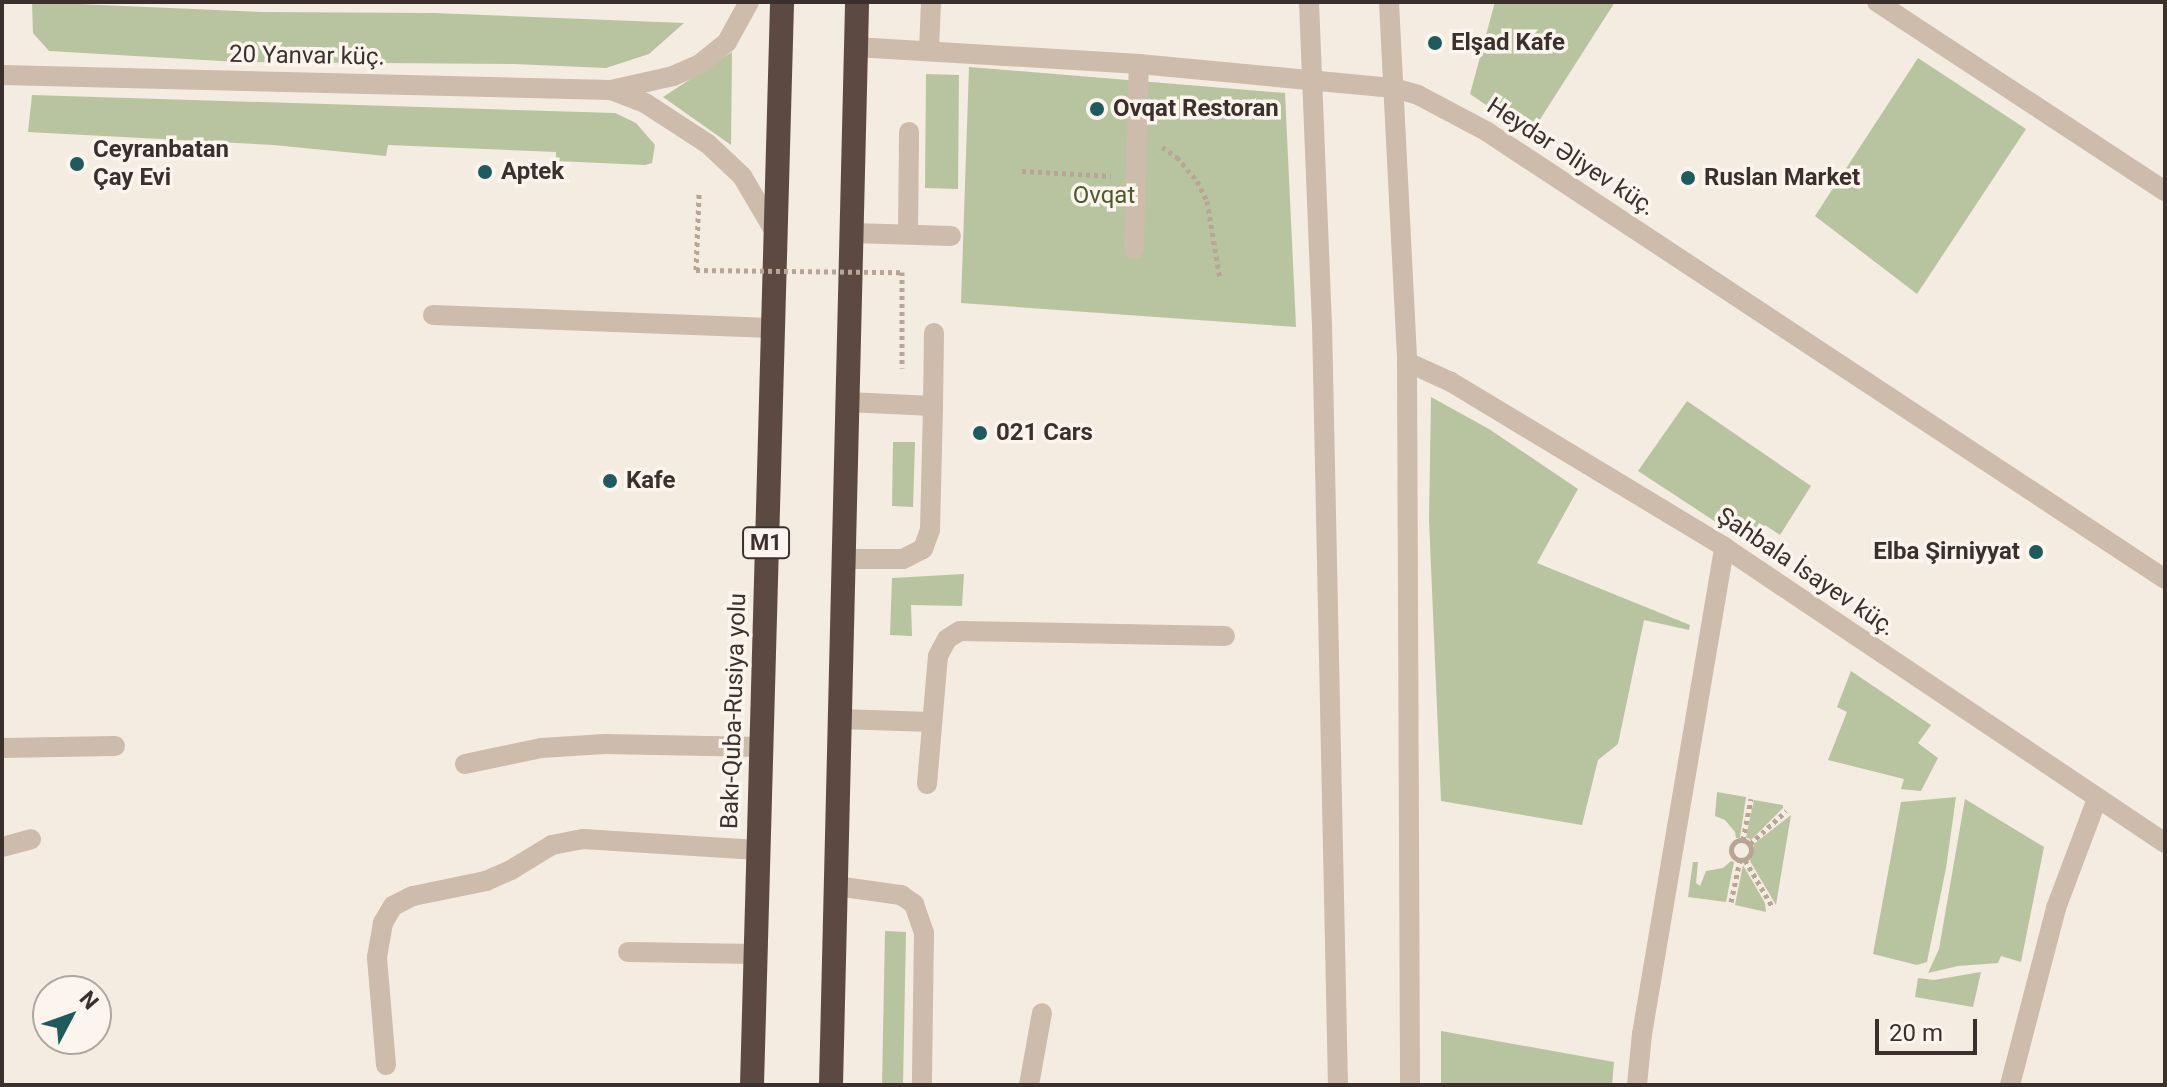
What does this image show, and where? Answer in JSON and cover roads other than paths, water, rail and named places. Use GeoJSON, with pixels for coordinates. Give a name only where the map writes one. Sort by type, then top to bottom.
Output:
{"type":"FeatureCollection","features":[{"type":"Feature","properties":{"kind":"highway","name":"Bakı-Quba-Rusiya yolu"},"geometry":{"type":"LineString","coordinates":[[752,1085],[782,2]]}},
{"type":"Feature","properties":{"kind":"highway"},"geometry":{"type":"LineString","coordinates":[[831,1085],[857,2]]}},
{"type":"Feature","properties":{"kind":"street"},"geometry":{"type":"LineString","coordinates":[[611,90],[660,79],[700,64],[727,42],[749,2]]}},
{"type":"Feature","properties":{"kind":"street"},"geometry":{"type":"LineString","coordinates":[[929,50],[931,2]]}},
{"type":"Feature","properties":{"kind":"street"},"geometry":{"type":"LineString","coordinates":[[1309,2],[1322,323],[1338,1085]]}},
{"type":"Feature","properties":{"kind":"street"},"geometry":{"type":"LineString","coordinates":[[1389,2],[1407,362],[1410,1085]]}},
{"type":"Feature","properties":{"kind":"street"},"geometry":{"type":"LineString","coordinates":[[1877,2],[2165,191]]}},
{"type":"Feature","properties":{"kind":"street","name":"Heydər Əliyev küç."},"geometry":{"type":"LineString","coordinates":[[855,47],[1139,64],[1394,88],[1418,95],[1486,131],[2165,579]]}},
{"type":"Feature","properties":{"kind":"street"},"geometry":{"type":"LineString","coordinates":[[1134,249],[1139,64]]}},
{"type":"Feature","properties":{"kind":"street","name":"20 Yanvar küç."},"geometry":{"type":"LineString","coordinates":[[2,75],[611,90]]}},
{"type":"Feature","properties":{"kind":"street"},"geometry":{"type":"LineString","coordinates":[[611,90],[645,103],[708,144],[742,176],[776,233]]}},
{"type":"Feature","properties":{"kind":"street"},"geometry":{"type":"LineString","coordinates":[[908,234],[909,132]]}},
{"type":"Feature","properties":{"kind":"street"},"geometry":{"type":"LineString","coordinates":[[852,233],[951,236]]}},
{"type":"Feature","properties":{"kind":"street"},"geometry":{"type":"LineString","coordinates":[[433,315],[773,328]]}},
{"type":"Feature","properties":{"kind":"street"},"geometry":{"type":"LineString","coordinates":[[844,559],[903,559],[923,549],[930,530],[934,333]]}},
{"type":"Feature","properties":{"kind":"street","name":"Şahbala İsayev küç."},"geometry":{"type":"LineString","coordinates":[[1407,362],[1451,382],[1724,547],[2165,843]]}},
{"type":"Feature","properties":{"kind":"street"},"geometry":{"type":"LineString","coordinates":[[847,402],[933,406]]}},
{"type":"Feature","properties":{"kind":"street"},"geometry":{"type":"LineString","coordinates":[[1637,1085],[1642,1034],[1724,547]]}},
{"type":"Feature","properties":{"kind":"street"},"geometry":{"type":"LineString","coordinates":[[927,784],[938,656],[947,639],[960,631],[1225,636]]}},
{"type":"Feature","properties":{"kind":"street"},"geometry":{"type":"LineString","coordinates":[[840,719],[931,722]]}},
{"type":"Feature","properties":{"kind":"street"},"geometry":{"type":"LineString","coordinates":[[465,764],[541,748],[605,744],[760,747]]}},
{"type":"Feature","properties":{"kind":"street"},"geometry":{"type":"LineString","coordinates":[[2,748],[115,746]]}},
{"type":"Feature","properties":{"kind":"street"},"geometry":{"type":"LineString","coordinates":[[2010,1085],[2056,908],[2097,799]]}},
{"type":"Feature","properties":{"kind":"street"},"geometry":{"type":"LineString","coordinates":[[2,847],[31,839]]}},
{"type":"Feature","properties":{"kind":"street"},"geometry":{"type":"LineString","coordinates":[[386,1065],[377,957],[383,923],[393,906],[413,896],[486,881],[552,845],[583,839],[758,850]]}},
{"type":"Feature","properties":{"kind":"street"},"geometry":{"type":"LineString","coordinates":[[836,886],[901,895],[914,904],[924,933],[922,1085]]}},
{"type":"Feature","properties":{"kind":"street"},"geometry":{"type":"LineString","coordinates":[[628,952],[755,954]]}},
{"type":"Feature","properties":{"kind":"street"},"geometry":{"type":"LineString","coordinates":[[1029,1085],[1042,1013]]}},
{"type":"Feature","properties":{"kind":"place","name":"Elşad Kafe"},"geometry":{"type":"Point","coordinates":[1435,43]}},
{"type":"Feature","properties":{"kind":"place","name":"Ovqat Restoran"},"geometry":{"type":"Point","coordinates":[1097,109]}},
{"type":"Feature","properties":{"kind":"place","name":"Ceyranbatan Çay Evi"},"geometry":{"type":"Point","coordinates":[77,164]}},
{"type":"Feature","properties":{"kind":"place","name":"Aptek"},"geometry":{"type":"Point","coordinates":[485,172]}},
{"type":"Feature","properties":{"kind":"place","name":"Ruslan Market"},"geometry":{"type":"Point","coordinates":[1688,178]}},
{"type":"Feature","properties":{"kind":"place","name":"021 Cars"},"geometry":{"type":"Point","coordinates":[980,433]}},
{"type":"Feature","properties":{"kind":"place","name":"Kafe"},"geometry":{"type":"Point","coordinates":[610,481]}},
{"type":"Feature","properties":{"kind":"place","name":"Elba Şirniyyat"},"geometry":{"type":"Point","coordinates":[2036,552]}},
{"type":"Feature","properties":{"kind":"park label","name":"Ovqat"},"geometry":{"type":"Point","coordinates":[1104,196]}}]}
